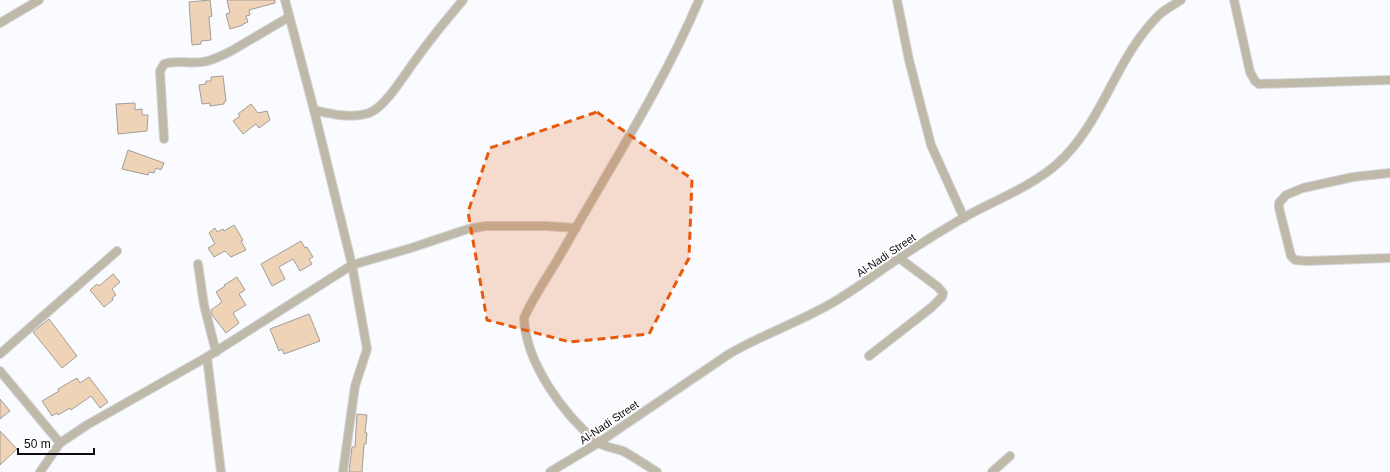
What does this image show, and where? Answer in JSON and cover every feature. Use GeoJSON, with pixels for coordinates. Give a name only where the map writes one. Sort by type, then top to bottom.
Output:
{"type":"FeatureCollection","features":[{"type":"Feature","properties":{"kind":"street"},"geometry":{"type":"LineString","coordinates":[[0,23],[39,0]]}},
{"type":"Feature","properties":{"kind":"street"},"geometry":{"type":"LineString","coordinates":[[285,0],[352,265],[366,338],[367,349],[355,386],[343,472]]}},
{"type":"Feature","properties":{"kind":"street"},"geometry":{"type":"LineString","coordinates":[[314,110],[347,115],[364,115],[374,111],[383,104],[417,57],[463,0]]}},
{"type":"Feature","properties":{"kind":"street"},"geometry":{"type":"LineString","coordinates":[[657,472],[624,452],[598,443],[573,419],[544,378],[531,354],[524,318],[652,96],[677,49],[700,0]]}},
{"type":"Feature","properties":{"kind":"street"},"geometry":{"type":"LineString","coordinates":[[897,0],[909,60],[931,145],[964,218]]}},
{"type":"Feature","properties":{"kind":"street","name":"Al-Nadi Street"},"geometry":{"type":"LineString","coordinates":[[550,472],[598,443],[729,354],[744,345],[820,310],[851,292],[899,258],[964,218],[1031,182],[1056,164],[1081,136],[1133,47],[1159,15],[1181,0]]}},
{"type":"Feature","properties":{"kind":"street"},"geometry":{"type":"LineString","coordinates":[[1234,0],[1250,72],[1255,81],[1259,84],[1390,80]]}},
{"type":"Feature","properties":{"kind":"street"},"geometry":{"type":"LineString","coordinates":[[164,139],[160,71],[164,64],[174,62],[191,63],[208,61],[245,43],[289,17]]}},
{"type":"Feature","properties":{"kind":"street"},"geometry":{"type":"LineString","coordinates":[[1390,173],[1352,177],[1303,188],[1286,195],[1279,203],[1279,208],[1291,256],[1296,260],[1312,261],[1390,258]]}},
{"type":"Feature","properties":{"kind":"street"},"geometry":{"type":"LineString","coordinates":[[40,472],[60,443],[107,413],[216,352],[352,265],[411,248],[468,229],[486,226],[546,226],[576,228]]}},
{"type":"Feature","properties":{"kind":"street"},"geometry":{"type":"LineString","coordinates":[[0,354],[117,251]]}},
{"type":"Feature","properties":{"kind":"street"},"geometry":{"type":"LineString","coordinates":[[869,356],[932,307],[942,297],[943,293],[938,287],[899,258]]}},
{"type":"Feature","properties":{"kind":"street"},"geometry":{"type":"LineString","coordinates":[[198,264],[204,305],[216,352]]}},
{"type":"Feature","properties":{"kind":"street"},"geometry":{"type":"LineString","coordinates":[[207,357],[221,472]]}},
{"type":"Feature","properties":{"kind":"street"},"geometry":{"type":"LineString","coordinates":[[0,370],[60,443]]}},
{"type":"Feature","properties":{"kind":"street"},"geometry":{"type":"LineString","coordinates":[[992,472],[1010,456]]}},
{"type":"Feature","properties":{"kind":"highlighted area"},"geometry":{"type":"Polygon","coordinates":[[[597,112],[692,179],[689,258],[649,334],[570,342],[487,320],[468,212],[490,148],[597,112]]]}},
{"type":"Feature","properties":{"kind":"building"},"geometry":{"type":"Polygon","coordinates":[[[210,0],[212,16],[209,17],[211,40],[201,41],[201,44],[192,45],[189,2],[210,0]]]}},
{"type":"Feature","properties":{"kind":"building"},"geometry":{"type":"Polygon","coordinates":[[[227,0],[275,0],[275,3],[249,10],[250,15],[246,16],[248,22],[230,29],[226,14],[230,13],[227,0]]]}},
{"type":"Feature","properties":{"kind":"building"},"geometry":{"type":"Polygon","coordinates":[[[223,76],[226,101],[224,104],[210,106],[210,103],[202,104],[199,85],[206,84],[206,81],[211,81],[211,77],[223,76]]]}},
{"type":"Feature","properties":{"kind":"building"},"geometry":{"type":"Polygon","coordinates":[[[135,103],[135,110],[142,109],[142,115],[148,115],[147,131],[118,134],[116,104],[135,103]]]}},
{"type":"Feature","properties":{"kind":"building"},"geometry":{"type":"Polygon","coordinates":[[[251,104],[258,113],[267,111],[270,120],[259,128],[256,124],[243,134],[233,121],[240,116],[238,114],[251,104]]]}},
{"type":"Feature","properties":{"kind":"building"},"geometry":{"type":"Polygon","coordinates":[[[128,150],[164,163],[161,170],[156,168],[154,173],[149,172],[148,175],[122,169],[128,150]]]}},
{"type":"Feature","properties":{"kind":"building"},"geometry":{"type":"Polygon","coordinates":[[[234,225],[243,240],[241,241],[246,250],[231,257],[225,251],[214,257],[208,248],[215,244],[209,233],[215,228],[217,232],[223,229],[224,231],[234,225]]]}},
{"type":"Feature","properties":{"kind":"building"},"geometry":{"type":"Polygon","coordinates":[[[301,241],[313,257],[309,259],[312,264],[300,271],[293,259],[279,267],[285,279],[272,286],[261,264],[301,241]]]}},
{"type":"Feature","properties":{"kind":"building"},"geometry":{"type":"Polygon","coordinates":[[[113,274],[120,282],[112,289],[116,295],[112,298],[113,300],[104,307],[90,290],[97,284],[99,286],[113,274]]]}},
{"type":"Feature","properties":{"kind":"building"},"geometry":{"type":"Polygon","coordinates":[[[237,277],[245,290],[239,294],[246,305],[233,313],[239,323],[226,333],[212,315],[211,310],[222,302],[216,292],[237,277]]]}},
{"type":"Feature","properties":{"kind":"building"},"geometry":{"type":"Polygon","coordinates":[[[309,314],[320,341],[284,354],[282,349],[279,351],[270,329],[309,314]]]}},
{"type":"Feature","properties":{"kind":"building"},"geometry":{"type":"Polygon","coordinates":[[[49,319],[77,356],[62,368],[33,332],[49,319]]]}},
{"type":"Feature","properties":{"kind":"building"},"geometry":{"type":"Polygon","coordinates":[[[89,377],[108,402],[100,408],[91,396],[71,410],[70,408],[58,415],[57,413],[52,416],[42,401],[59,391],[58,389],[77,378],[80,383],[89,377]]]}},
{"type":"Feature","properties":{"kind":"building"},"geometry":{"type":"Polygon","coordinates":[[[0,399],[10,411],[0,419],[0,399]]]}},
{"type":"Feature","properties":{"kind":"building"},"geometry":{"type":"Polygon","coordinates":[[[357,414],[367,415],[365,433],[367,433],[366,444],[364,444],[362,472],[349,472],[352,447],[355,447],[357,414]]]}},
{"type":"Feature","properties":{"kind":"building"},"geometry":{"type":"Polygon","coordinates":[[[0,431],[17,449],[0,465],[0,431]]]}}]}
